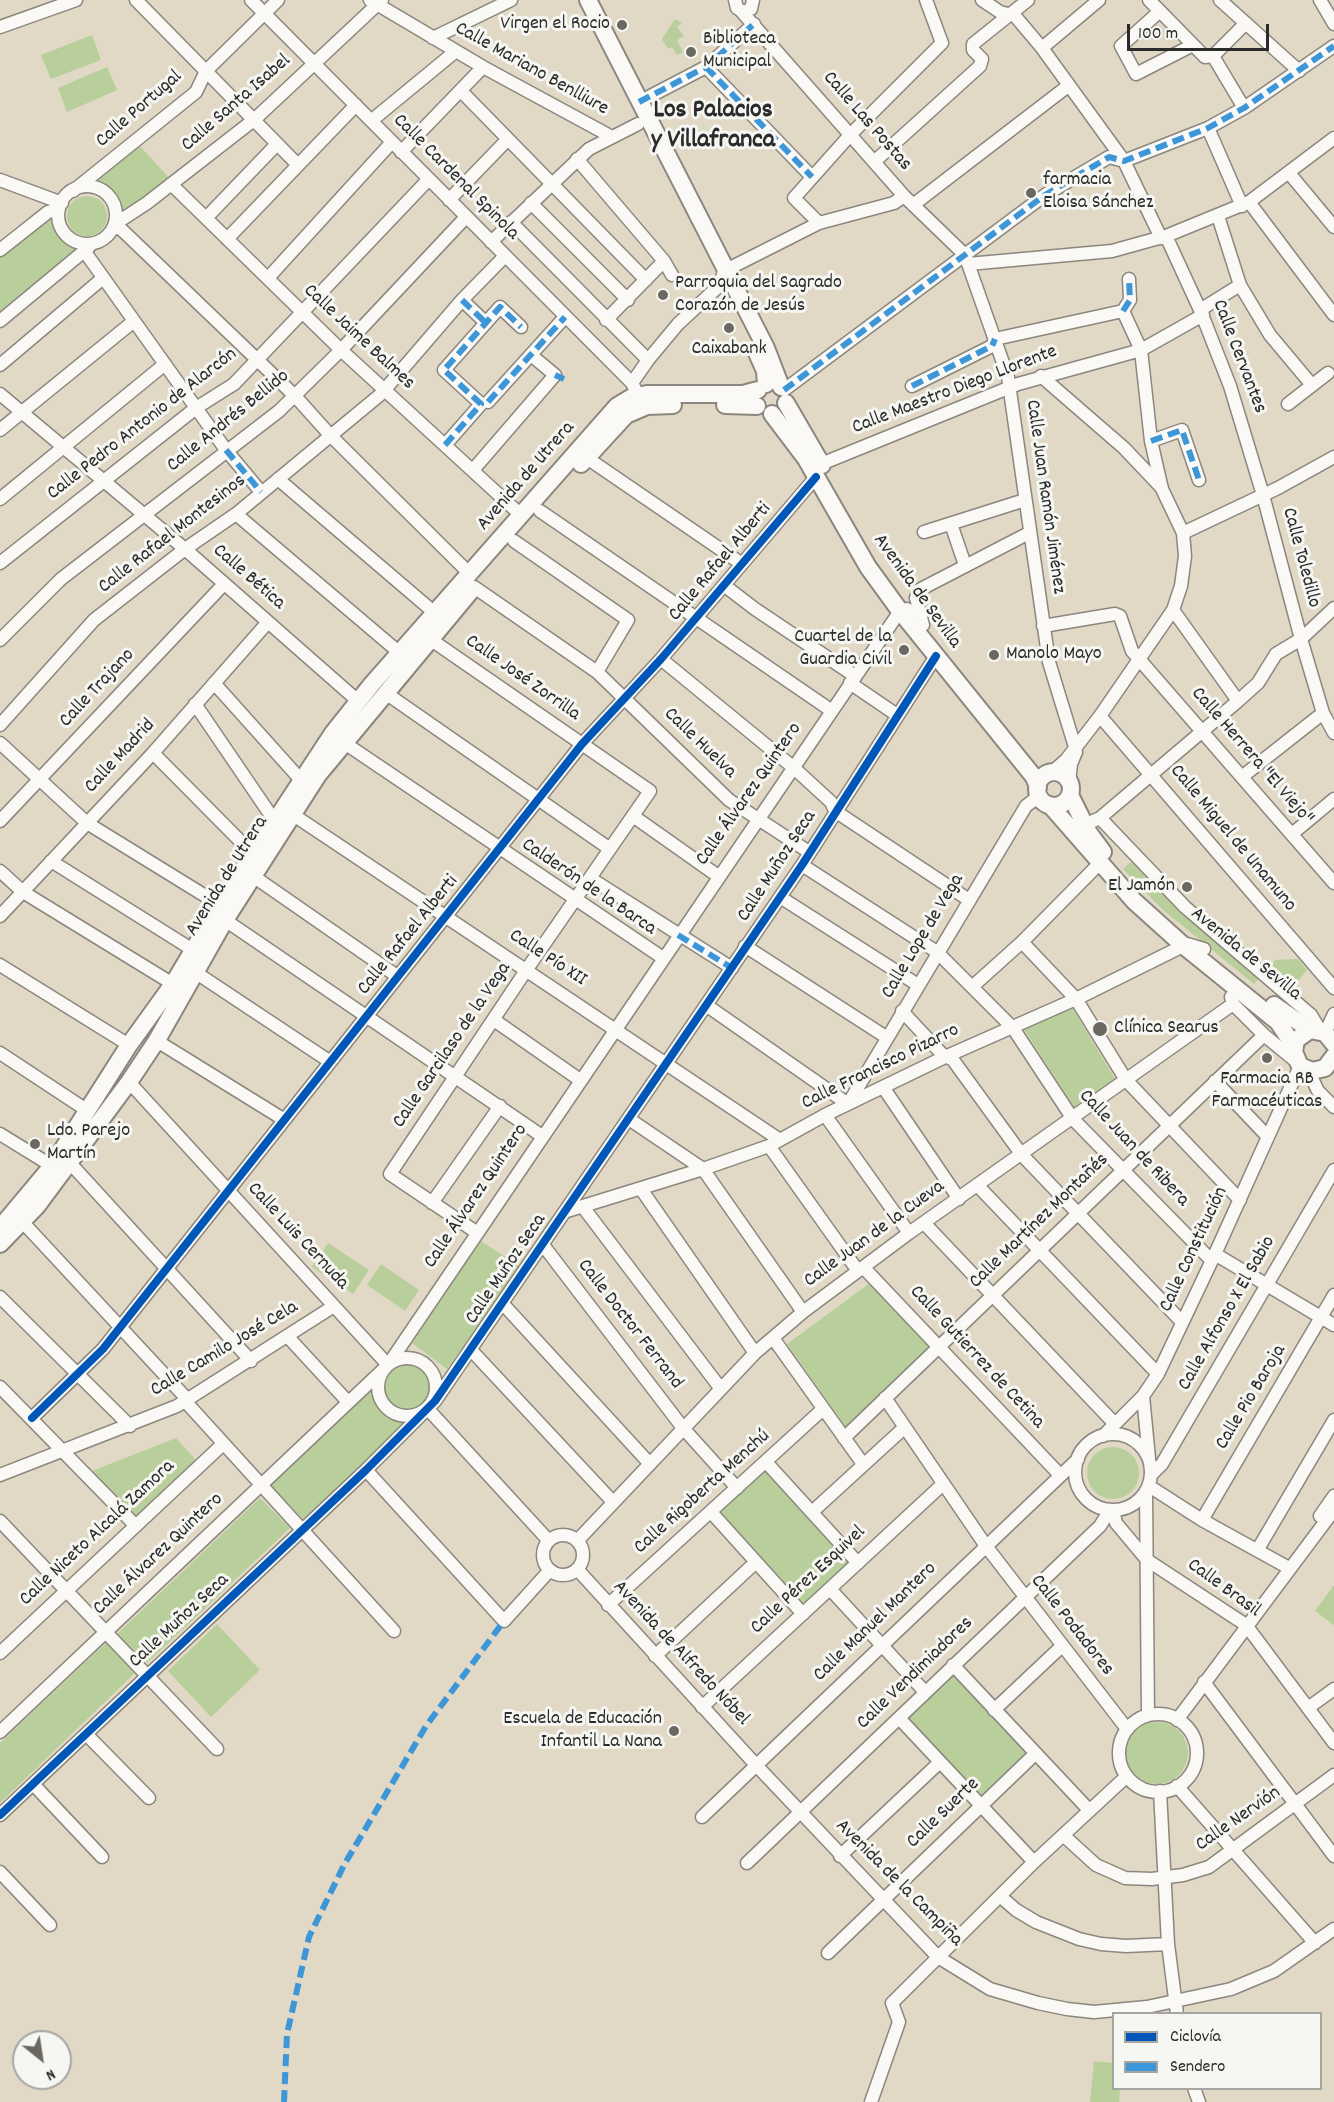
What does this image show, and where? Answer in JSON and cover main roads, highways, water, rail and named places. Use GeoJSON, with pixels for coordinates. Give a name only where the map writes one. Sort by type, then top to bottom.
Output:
{"type":"FeatureCollection","features":[{"type":"Feature","properties":{"kind":"main road"},"geometry":{"type":"LineString","coordinates":[[576,0],[638,124],[722,278]]}},
{"type":"Feature","properties":{"kind":"main road"},"geometry":{"type":"LineString","coordinates":[[588,0],[722,278]]}},
{"type":"Feature","properties":{"kind":"main road","name":"Avenida de Sevilla"},"geometry":{"type":"LineString","coordinates":[[722,278],[766,348],[772,393],[781,411],[772,414],[818,470],[868,567],[936,656],[1034,777],[1045,787]]}},
{"type":"Feature","properties":{"kind":"main road","name":"Avenida de Utrera"},"geometry":{"type":"LineString","coordinates":[[112,1074],[129,1045],[173,984],[193,950],[252,876],[318,776],[387,694],[522,516],[617,405],[635,389],[743,394],[772,393]]}},
{"type":"Feature","properties":{"kind":"main road","name":"Avenida de Sevilla"},"geometry":{"type":"LineString","coordinates":[[772,393],[876,561],[1017,742],[1045,787],[1100,864],[1134,901],[1184,946],[1278,1022],[1303,1063],[1334,1077]]}},
{"type":"Feature","properties":{"kind":"main road","name":"Avenida de Utrera"},"geometry":{"type":"LineString","coordinates":[[129,1082],[157,1040],[195,972],[253,854],[300,779],[372,684],[436,614],[514,541],[624,417],[642,407],[772,393]]}},
{"type":"Feature","properties":{"kind":"main road"},"geometry":{"type":"LineString","coordinates":[[372,684],[381,684],[387,694]]}},
{"type":"Feature","properties":{"kind":"main road"},"geometry":{"type":"LineString","coordinates":[[333,733],[346,744]]}},
{"type":"Feature","properties":{"kind":"main road"},"geometry":{"type":"LineString","coordinates":[[1062,774],[1070,789],[1062,804],[1045,787],[1062,774]]}},
{"type":"Feature","properties":{"kind":"main road","name":"Avenida de Sevilla"},"geometry":{"type":"LineString","coordinates":[[1070,789],[1084,825],[1118,870],[1166,918],[1293,1020],[1327,1038]]}},
{"type":"Feature","properties":{"kind":"main road"},"geometry":{"type":"LineString","coordinates":[[144,1026],[154,1029],[157,1040]]}},
{"type":"Feature","properties":{"kind":"main road"},"geometry":{"type":"LineString","coordinates":[[1327,1038],[1299,1036],[1303,1063],[1327,1067],[1334,1056]]}},
{"type":"Feature","properties":{"kind":"main road"},"geometry":{"type":"LineString","coordinates":[[0,1244],[112,1074],[119,1082],[129,1082]]}},
{"type":"Feature","properties":{"kind":"main road"},"geometry":{"type":"LineString","coordinates":[[0,1228],[18,1217],[70,1162],[129,1082]]}},
{"type":"Feature","properties":{"kind":"place","name":"Virgen el Rocio"},"geometry":{"type":"Point","coordinates":[622,25]}},
{"type":"Feature","properties":{"kind":"place","name":"Biblioteca Municipal"},"geometry":{"type":"Point","coordinates":[691,52]}},
{"type":"Feature","properties":{"kind":"place","name":"farmacia Eloisa Sánchez"},"geometry":{"type":"Point","coordinates":[1031,193]}},
{"type":"Feature","properties":{"kind":"place","name":"Parroquia del Sagrado Corazón de Jesús"},"geometry":{"type":"Point","coordinates":[663,295]}},
{"type":"Feature","properties":{"kind":"place","name":"Caixabank"},"geometry":{"type":"Point","coordinates":[729,328]}},
{"type":"Feature","properties":{"kind":"place","name":"Cuartel de la Guardia Civil"},"geometry":{"type":"Point","coordinates":[904,650]}},
{"type":"Feature","properties":{"kind":"place","name":"Manolo Mayo"},"geometry":{"type":"Point","coordinates":[994,655]}},
{"type":"Feature","properties":{"kind":"place","name":"El Jamón"},"geometry":{"type":"Point","coordinates":[1187,887]}},
{"type":"Feature","properties":{"kind":"place","name":"Clínica Searus"},"geometry":{"type":"Point","coordinates":[1100,1029]}},
{"type":"Feature","properties":{"kind":"place","name":"Farmacia RB Farmacéuticas"},"geometry":{"type":"Point","coordinates":[1267,1058]}},
{"type":"Feature","properties":{"kind":"place","name":"Ldo. Parejo Martín"},"geometry":{"type":"Point","coordinates":[35,1144]}},
{"type":"Feature","properties":{"kind":"place","name":"Escuela de Educación Infantil La Nana"},"geometry":{"type":"Point","coordinates":[674,1731]}},
{"type":"Feature","properties":{"kind":"district","name":"Los Palacios y Villafranca"},"geometry":{"type":"Point","coordinates":[713,127]}}]}
